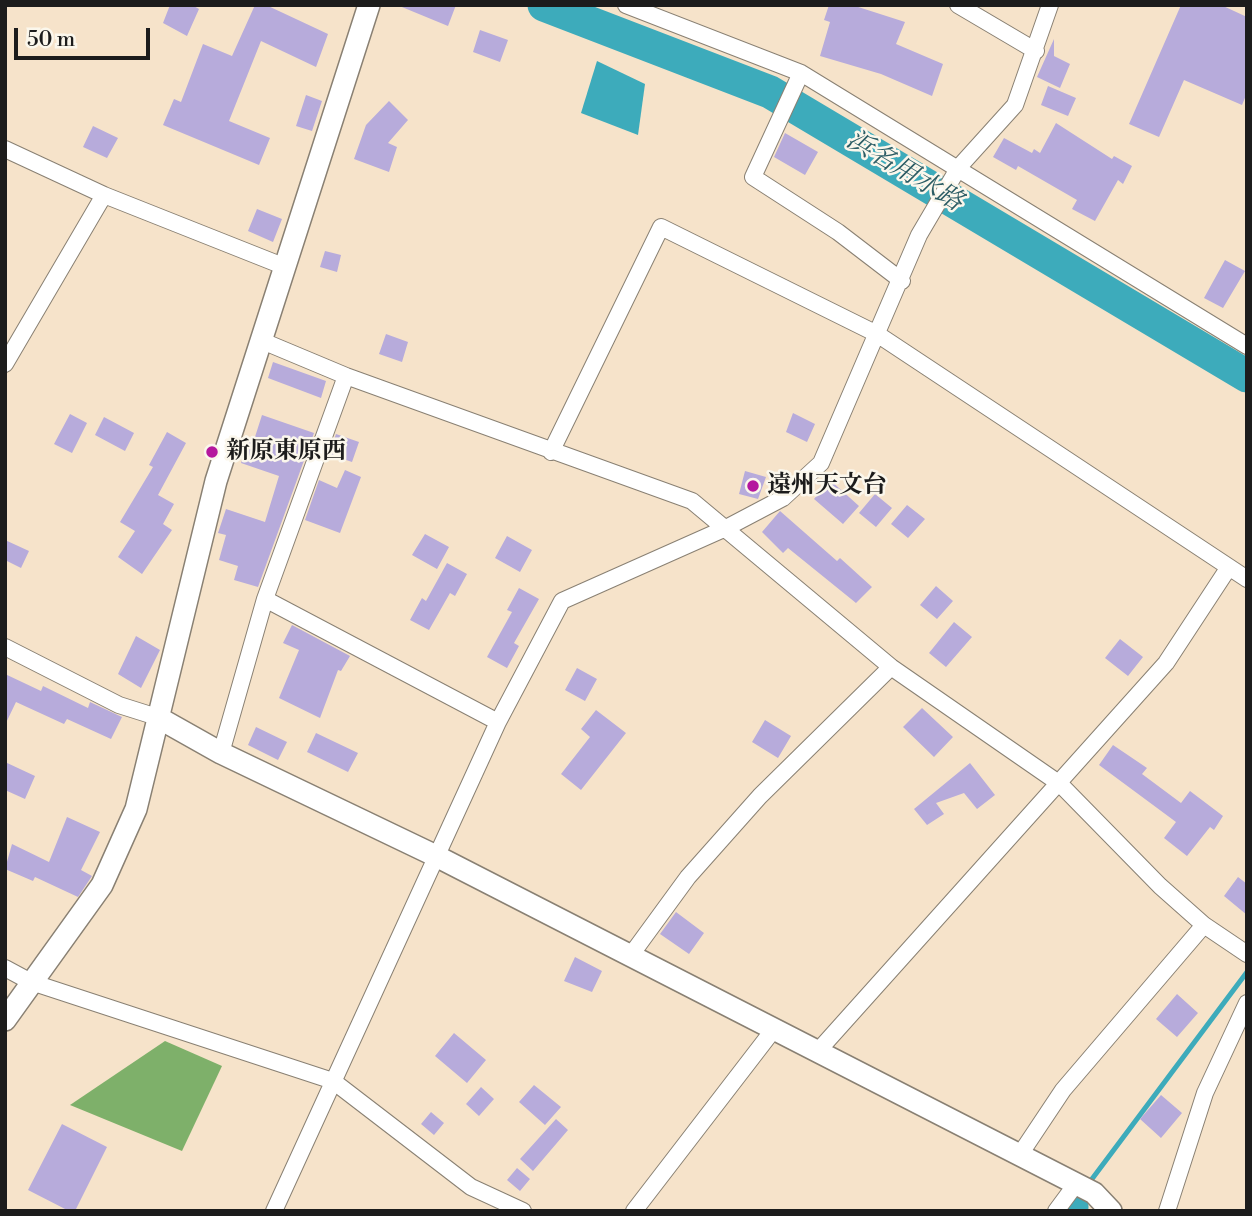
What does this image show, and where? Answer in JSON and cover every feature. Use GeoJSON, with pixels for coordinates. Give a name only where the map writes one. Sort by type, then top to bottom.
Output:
{"type":"FeatureCollection","features":[{"type":"Feature","properties":{"kind":"street"},"geometry":{"type":"LineString","coordinates":[[5,1020],[102,885],[136,809],[216,481],[369,5]]}},
{"type":"Feature","properties":{"kind":"street"},"geometry":{"type":"LineString","coordinates":[[626,5],[802,73],[957,172],[1247,346]]}},
{"type":"Feature","properties":{"kind":"street"},"geometry":{"type":"LineString","coordinates":[[958,5],[1036,51]]}},
{"type":"Feature","properties":{"kind":"street"},"geometry":{"type":"LineString","coordinates":[[274,1211],[498,722],[562,600],[726,528],[783,498],[821,463],[902,281],[919,235],[957,172],[1015,105],[1050,5]]}},
{"type":"Feature","properties":{"kind":"street"},"geometry":{"type":"LineString","coordinates":[[802,73],[753,177],[838,232],[902,281]]}},
{"type":"Feature","properties":{"kind":"street"},"geometry":{"type":"LineString","coordinates":[[5,149],[104,195],[283,266]]}},
{"type":"Feature","properties":{"kind":"street"},"geometry":{"type":"LineString","coordinates":[[5,364],[104,195]]}},
{"type":"Feature","properties":{"kind":"street"},"geometry":{"type":"LineString","coordinates":[[551,452],[661,227],[877,334],[1247,579]]}},
{"type":"Feature","properties":{"kind":"street"},"geometry":{"type":"LineString","coordinates":[[260,340],[346,376],[692,501],[891,667],[1060,784],[1160,886],[1204,925],[1247,954]]}},
{"type":"Feature","properties":{"kind":"street"},"geometry":{"type":"LineString","coordinates":[[221,753],[265,599],[346,376]]}},
{"type":"Feature","properties":{"kind":"street"},"geometry":{"type":"LineString","coordinates":[[818,1051],[1060,784],[1112,720],[1166,663],[1229,567]]}},
{"type":"Feature","properties":{"kind":"street"},"geometry":{"type":"LineString","coordinates":[[265,599],[498,722]]}},
{"type":"Feature","properties":{"kind":"street"},"geometry":{"type":"LineString","coordinates":[[5,647],[119,705],[157,718],[221,753],[436,856],[631,955],[1094,1193],[1111,1211]]}},
{"type":"Feature","properties":{"kind":"street"},"geometry":{"type":"LineString","coordinates":[[631,955],[688,877],[760,796],[891,667]]}},
{"type":"Feature","properties":{"kind":"street"},"geometry":{"type":"LineString","coordinates":[[1020,1156],[1063,1090],[1204,925]]}},
{"type":"Feature","properties":{"kind":"street"},"geometry":{"type":"LineString","coordinates":[[5,968],[32,982],[333,1081],[471,1187],[523,1211]]}},
{"type":"Feature","properties":{"kind":"street"},"geometry":{"type":"LineString","coordinates":[[1167,1211],[1205,1093],[1247,1003]]}},
{"type":"Feature","properties":{"kind":"street"},"geometry":{"type":"LineString","coordinates":[[634,1211],[774,1028]]}},
{"type":"Feature","properties":{"kind":"street"},"geometry":{"type":"LineString","coordinates":[[1056,1211],[1076,1184]]}},
{"type":"Feature","properties":{"kind":"green space"},"geometry":{"type":"Polygon","coordinates":[[[165,1041],[222,1066],[182,1151],[70,1105],[165,1041]]]}},
{"type":"Feature","properties":{"kind":"water"},"geometry":{"type":"Polygon","coordinates":[[[597,61],[645,84],[638,135],[581,113],[597,61]]]}},
{"type":"Feature","properties":{"kind":"building"},"geometry":{"type":"Polygon","coordinates":[[[170,5],[192,5],[199,9],[187,36],[163,23],[170,5]]]}},
{"type":"Feature","properties":{"kind":"building"},"geometry":{"type":"Polygon","coordinates":[[[255,5],[266,5],[328,34],[316,67],[261,41],[229,121],[270,138],[259,165],[163,125],[174,99],[181,102],[203,44],[232,56],[255,5]]]}},
{"type":"Feature","properties":{"kind":"building"},"geometry":{"type":"Polygon","coordinates":[[[397,5],[456,5],[448,26],[397,5]]]}},
{"type":"Feature","properties":{"kind":"building"},"geometry":{"type":"Polygon","coordinates":[[[829,5],[852,5],[905,22],[896,44],[943,64],[932,96],[881,74],[820,56],[830,22],[824,20],[829,5]]]}},
{"type":"Feature","properties":{"kind":"building"},"geometry":{"type":"Polygon","coordinates":[[[1181,5],[1221,5],[1247,17],[1247,93],[1242,105],[1184,80],[1159,137],[1129,124],[1181,5]]]}},
{"type":"Feature","properties":{"kind":"building"},"geometry":{"type":"Polygon","coordinates":[[[480,30],[508,40],[500,62],[473,52],[480,30]]]}},
{"type":"Feature","properties":{"kind":"building"},"geometry":{"type":"Polygon","coordinates":[[[1054,39],[1054,56],[1070,64],[1060,88],[1037,77],[1054,39]]]}},
{"type":"Feature","properties":{"kind":"building"},"geometry":{"type":"Polygon","coordinates":[[[1048,86],[1076,98],[1068,116],[1041,105],[1048,86]]]}},
{"type":"Feature","properties":{"kind":"building"},"geometry":{"type":"Polygon","coordinates":[[[306,95],[322,101],[312,131],[296,126],[306,95]]]}},
{"type":"Feature","properties":{"kind":"building"},"geometry":{"type":"Polygon","coordinates":[[[389,101],[408,120],[388,143],[397,147],[389,172],[354,159],[366,125],[389,101]]]}},
{"type":"Feature","properties":{"kind":"building"},"geometry":{"type":"Polygon","coordinates":[[[1056,123],[1112,159],[1114,156],[1132,166],[1123,184],[1118,180],[1095,221],[1072,209],[1077,200],[1018,166],[1016,170],[993,157],[1004,138],[1032,153],[1034,149],[1040,153],[1056,123]]]}},
{"type":"Feature","properties":{"kind":"building"},"geometry":{"type":"Polygon","coordinates":[[[93,126],[118,138],[107,158],[83,147],[93,126]]]}},
{"type":"Feature","properties":{"kind":"building"},"geometry":{"type":"Polygon","coordinates":[[[785,133],[818,152],[805,175],[774,157],[785,133]]]}},
{"type":"Feature","properties":{"kind":"building"},"geometry":{"type":"Polygon","coordinates":[[[257,209],[282,219],[273,242],[248,231],[257,209]]]}},
{"type":"Feature","properties":{"kind":"building"},"geometry":{"type":"Polygon","coordinates":[[[325,251],[341,255],[337,272],[320,267],[325,251]]]}},
{"type":"Feature","properties":{"kind":"building"},"geometry":{"type":"Polygon","coordinates":[[[1225,260],[1245,271],[1223,308],[1204,298],[1225,260]]]}},
{"type":"Feature","properties":{"kind":"building"},"geometry":{"type":"Polygon","coordinates":[[[386,334],[408,342],[402,362],[379,354],[386,334]]]}},
{"type":"Feature","properties":{"kind":"building"},"geometry":{"type":"Polygon","coordinates":[[[273,362],[326,381],[321,398],[268,378],[273,362]]]}},
{"type":"Feature","properties":{"kind":"building"},"geometry":{"type":"Polygon","coordinates":[[[793,413],[815,424],[807,442],[786,432],[793,413]]]}},
{"type":"Feature","properties":{"kind":"building"},"geometry":{"type":"Polygon","coordinates":[[[70,414],[87,423],[72,453],[54,444],[70,414]]]}},
{"type":"Feature","properties":{"kind":"building"},"geometry":{"type":"Polygon","coordinates":[[[262,415],[314,433],[258,587],[234,580],[238,566],[219,560],[226,535],[218,533],[226,509],[265,522],[279,476],[241,463],[250,438],[254,440],[262,415]]]}},
{"type":"Feature","properties":{"kind":"building"},"geometry":{"type":"Polygon","coordinates":[[[104,417],[134,433],[125,451],[95,435],[104,417]]]}},
{"type":"Feature","properties":{"kind":"building"},"geometry":{"type":"Polygon","coordinates":[[[167,432],[186,443],[158,495],[174,504],[163,524],[172,530],[142,574],[118,557],[135,531],[120,522],[153,467],[149,465],[167,432]]]}},
{"type":"Feature","properties":{"kind":"building"},"geometry":{"type":"Polygon","coordinates":[[[336,434],[359,442],[352,462],[329,454],[336,434]]]}},
{"type":"Feature","properties":{"kind":"building"},"geometry":{"type":"Polygon","coordinates":[[[345,470],[361,477],[340,533],[305,520],[319,480],[337,488],[345,470]]]}},
{"type":"Feature","properties":{"kind":"building","name":"遠州天文台"},"geometry":{"type":"Polygon","coordinates":[[[745,471],[766,477],[758,499],[739,494],[745,471]]]}},
{"type":"Feature","properties":{"kind":"building"},"geometry":{"type":"Polygon","coordinates":[[[830,480],[859,506],[843,524],[814,499],[830,480]]]}},
{"type":"Feature","properties":{"kind":"building"},"geometry":{"type":"Polygon","coordinates":[[[875,494],[892,508],[876,527],[859,513],[875,494]]]}},
{"type":"Feature","properties":{"kind":"building"},"geometry":{"type":"Polygon","coordinates":[[[907,505],[925,519],[908,538],[891,524],[907,505]]]}},
{"type":"Feature","properties":{"kind":"building"},"geometry":{"type":"Polygon","coordinates":[[[780,511],[837,561],[840,558],[872,587],[856,603],[788,548],[783,553],[762,532],[780,511]]]}},
{"type":"Feature","properties":{"kind":"building"},"geometry":{"type":"Polygon","coordinates":[[[425,534],[449,547],[437,569],[412,555],[425,534]]]}},
{"type":"Feature","properties":{"kind":"building"},"geometry":{"type":"Polygon","coordinates":[[[507,536],[532,550],[520,572],[495,558],[507,536]]]}},
{"type":"Feature","properties":{"kind":"building"},"geometry":{"type":"Polygon","coordinates":[[[5,540],[29,551],[21,568],[5,560],[5,540]]]}},
{"type":"Feature","properties":{"kind":"building"},"geometry":{"type":"Polygon","coordinates":[[[447,563],[467,574],[455,596],[450,593],[429,630],[410,620],[422,598],[426,601],[447,563]]]}},
{"type":"Feature","properties":{"kind":"building"},"geometry":{"type":"Polygon","coordinates":[[[936,586],[953,601],[937,619],[920,605],[936,586]]]}},
{"type":"Feature","properties":{"kind":"building"},"geometry":{"type":"Polygon","coordinates":[[[519,588],[539,599],[514,643],[519,646],[507,668],[487,657],[512,612],[507,610],[519,588]]]}},
{"type":"Feature","properties":{"kind":"building"},"geometry":{"type":"Polygon","coordinates":[[[954,622],[972,637],[946,667],[929,653],[954,622]]]}},
{"type":"Feature","properties":{"kind":"building"},"geometry":{"type":"Polygon","coordinates":[[[292,625],[350,656],[341,671],[338,670],[320,718],[279,698],[299,650],[283,643],[292,625]]]}},
{"type":"Feature","properties":{"kind":"building"},"geometry":{"type":"Polygon","coordinates":[[[136,636],[160,650],[141,688],[118,674],[136,636]]]}},
{"type":"Feature","properties":{"kind":"building"},"geometry":{"type":"Polygon","coordinates":[[[1120,639],[1143,657],[1128,676],[1105,658],[1120,639]]]}},
{"type":"Feature","properties":{"kind":"building"},"geometry":{"type":"Polygon","coordinates":[[[577,668],[597,679],[585,701],[565,690],[577,668]]]}},
{"type":"Feature","properties":{"kind":"building"},"geometry":{"type":"Polygon","coordinates":[[[5,674],[41,691],[43,686],[88,708],[90,702],[122,717],[111,739],[67,719],[64,724],[16,702],[5,725],[5,674]]]}},
{"type":"Feature","properties":{"kind":"building"},"geometry":{"type":"Polygon","coordinates":[[[922,708],[953,737],[934,757],[903,727],[922,708]]]}},
{"type":"Feature","properties":{"kind":"building"},"geometry":{"type":"Polygon","coordinates":[[[596,710],[626,733],[581,790],[561,774],[590,737],[581,729],[596,710]]]}},
{"type":"Feature","properties":{"kind":"building"},"geometry":{"type":"Polygon","coordinates":[[[765,720],[791,736],[778,758],[752,742],[765,720]]]}},
{"type":"Feature","properties":{"kind":"building"},"geometry":{"type":"Polygon","coordinates":[[[256,727],[287,742],[278,760],[248,745],[256,727]]]}},
{"type":"Feature","properties":{"kind":"building"},"geometry":{"type":"Polygon","coordinates":[[[316,733],[358,753],[348,772],[307,752],[316,733]]]}},
{"type":"Feature","properties":{"kind":"building"},"geometry":{"type":"Polygon","coordinates":[[[1113,745],[1147,768],[1142,774],[1181,803],[1190,791],[1223,816],[1214,830],[1210,827],[1187,856],[1164,838],[1176,822],[1099,765],[1113,745]]]}},
{"type":"Feature","properties":{"kind":"building"},"geometry":{"type":"Polygon","coordinates":[[[5,762],[35,776],[25,799],[5,790],[5,762]]]}},
{"type":"Feature","properties":{"kind":"building"},"geometry":{"type":"Polygon","coordinates":[[[970,763],[995,795],[977,809],[964,793],[936,803],[944,814],[927,825],[914,809],[970,763]]]}},
{"type":"Feature","properties":{"kind":"building"},"geometry":{"type":"Polygon","coordinates":[[[67,817],[100,832],[81,870],[92,876],[78,897],[35,877],[33,881],[5,869],[12,844],[49,862],[67,817]]]}},
{"type":"Feature","properties":{"kind":"building"},"geometry":{"type":"Polygon","coordinates":[[[1238,877],[1247,884],[1247,915],[1224,896],[1238,877]]]}},
{"type":"Feature","properties":{"kind":"building"},"geometry":{"type":"Polygon","coordinates":[[[676,912],[704,933],[689,954],[660,934],[676,912]]]}},
{"type":"Feature","properties":{"kind":"building"},"geometry":{"type":"Polygon","coordinates":[[[575,957],[602,971],[592,992],[564,981],[575,957]]]}},
{"type":"Feature","properties":{"kind":"building"},"geometry":{"type":"Polygon","coordinates":[[[1177,994],[1198,1013],[1177,1037],[1156,1019],[1177,994]]]}},
{"type":"Feature","properties":{"kind":"building"},"geometry":{"type":"Polygon","coordinates":[[[454,1033],[486,1060],[467,1083],[435,1056],[454,1033]]]}},
{"type":"Feature","properties":{"kind":"building"},"geometry":{"type":"Polygon","coordinates":[[[534,1085],[561,1107],[545,1125],[519,1102],[534,1085]]]}},
{"type":"Feature","properties":{"kind":"building"},"geometry":{"type":"Polygon","coordinates":[[[481,1087],[494,1099],[479,1116],[466,1104],[481,1087]]]}},
{"type":"Feature","properties":{"kind":"building"},"geometry":{"type":"Polygon","coordinates":[[[1161,1095],[1182,1113],[1161,1138],[1140,1119],[1161,1095]]]}},
{"type":"Feature","properties":{"kind":"building"},"geometry":{"type":"Polygon","coordinates":[[[431,1112],[444,1123],[434,1135],[421,1124],[431,1112]]]}},
{"type":"Feature","properties":{"kind":"building"},"geometry":{"type":"Polygon","coordinates":[[[556,1119],[568,1130],[533,1171],[520,1159],[556,1119]]]}},
{"type":"Feature","properties":{"kind":"building"},"geometry":{"type":"Polygon","coordinates":[[[62,1124],[107,1147],[75,1211],[69,1211],[28,1190],[62,1124]]]}},
{"type":"Feature","properties":{"kind":"building"},"geometry":{"type":"Polygon","coordinates":[[[517,1168],[530,1179],[520,1191],[507,1180],[517,1168]]]}},
{"type":"Feature","properties":{"kind":"waterway","name":"浜名用水路"},"geometry":{"type":"LineString","coordinates":[[544,5],[770,92],[1247,376]]}},
{"type":"Feature","properties":{"kind":"waterway"},"geometry":{"type":"LineString","coordinates":[[1092,1179],[1247,972]]}},
{"type":"Feature","properties":{"kind":"waterway"},"geometry":{"type":"LineString","coordinates":[[1069,1211],[1072,1207]]}},
{"type":"Feature","properties":{"kind":"place","name":"新原東原西"},"geometry":{"type":"Point","coordinates":[212,452]}},
{"type":"Feature","properties":{"kind":"place","name":"遠州天文台"},"geometry":{"type":"Point","coordinates":[753,486]}}]}
